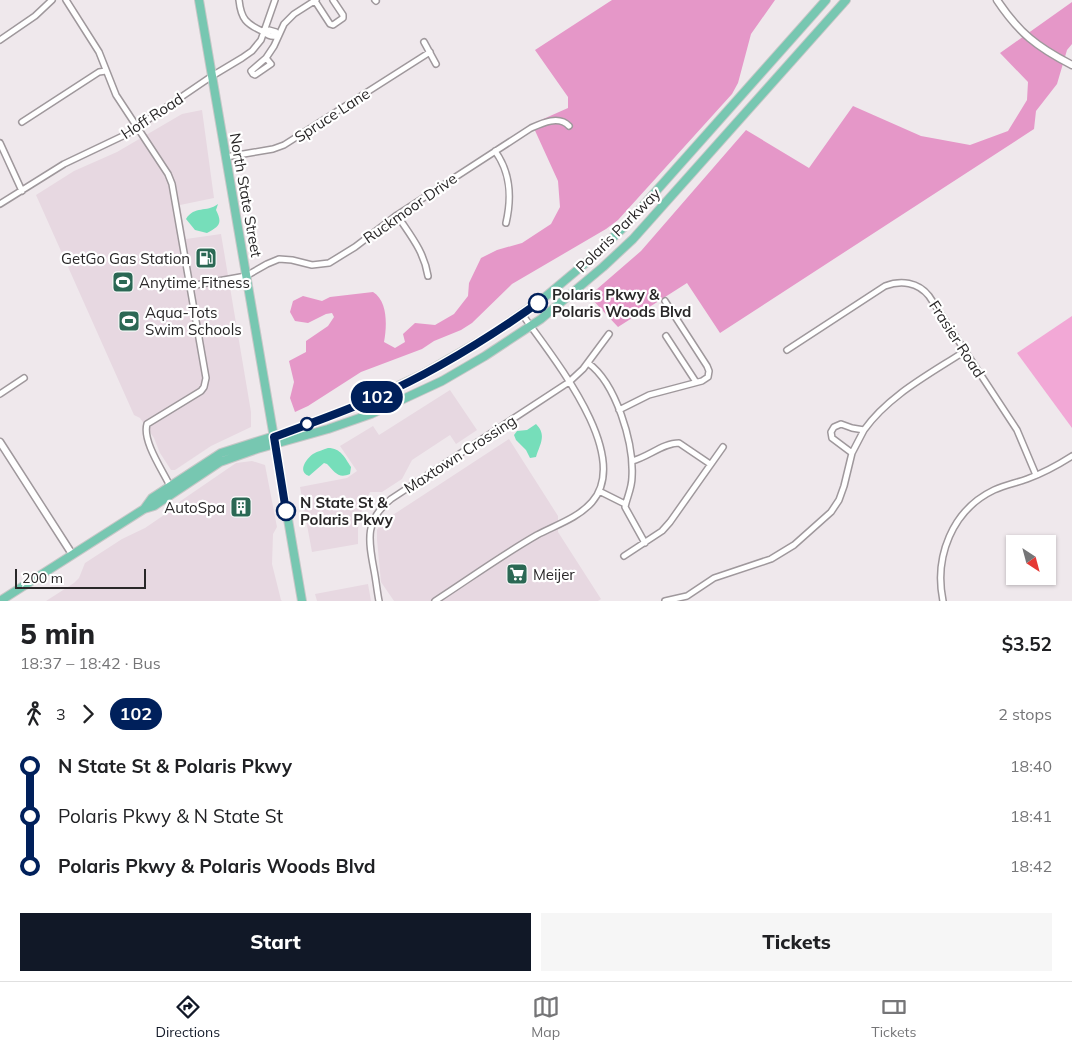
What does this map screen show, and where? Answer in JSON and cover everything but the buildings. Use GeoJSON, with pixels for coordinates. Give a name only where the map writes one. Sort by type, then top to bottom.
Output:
{"type":"FeatureCollection","features":[{"type":"Feature","properties":{"kind":"main road","name":"North State Street"},"geometry":{"type":"LineString","coordinates":[[199,0],[302,601]]}},
{"type":"Feature","properties":{"kind":"main road","name":"Polaris Parkway"},"geometry":{"type":"LineString","coordinates":[[274,441],[405,384],[465,351],[522,314],[578,271],[625,226],[826,0]]}},
{"type":"Feature","properties":{"kind":"main road","name":"Polaris Parkway"},"geometry":{"type":"LineString","coordinates":[[274,441],[328,429],[396,403],[442,381],[485,356],[530,326],[574,293],[633,239],[846,0]]}},
{"type":"Feature","properties":{"kind":"main road"},"geometry":{"type":"LineString","coordinates":[[171,490],[197,468],[221,453],[274,441]]}},
{"type":"Feature","properties":{"kind":"main road"},"geometry":{"type":"LineString","coordinates":[[0,601],[144,509],[152,498],[171,490],[220,462],[274,441]]}},
{"type":"Feature","properties":{"kind":"street"},"geometry":{"type":"LineString","coordinates":[[0,40],[35,16],[52,0]]}},
{"type":"Feature","properties":{"kind":"street"},"geometry":{"type":"LineString","coordinates":[[66,0],[99,52],[116,95],[168,174],[172,184],[206,378],[204,387],[195,395],[147,424],[145,430],[148,442],[171,490]]}},
{"type":"Feature","properties":{"kind":"street"},"geometry":{"type":"LineString","coordinates":[[238,0],[240,12],[249,25],[264,32],[269,30],[276,32],[278,36]]}},
{"type":"Feature","properties":{"kind":"street","name":"Hoff Road"},"geometry":{"type":"LineString","coordinates":[[0,204],[64,164],[137,128],[252,51],[261,40],[275,0]]}},
{"type":"Feature","properties":{"kind":"street"},"geometry":{"type":"LineString","coordinates":[[266,58],[284,24],[294,14],[316,0],[330,24],[343,18],[333,0]]}},
{"type":"Feature","properties":{"kind":"street"},"geometry":{"type":"LineString","coordinates":[[997,0],[1012,21],[1027,37],[1048,52],[1072,65]]}},
{"type":"Feature","properties":{"kind":"street"},"geometry":{"type":"LineString","coordinates":[[424,42],[435,62]]}},
{"type":"Feature","properties":{"kind":"street","name":"Spruce Lane"},"geometry":{"type":"LineString","coordinates":[[226,157],[273,149],[284,145],[430,52]]}},
{"type":"Feature","properties":{"kind":"street"},"geometry":{"type":"LineString","coordinates":[[22,122],[99,72],[106,71]]}},
{"type":"Feature","properties":{"kind":"street","name":"Ruckmoor Drive"},"geometry":{"type":"LineString","coordinates":[[190,286],[246,276],[279,259],[292,260],[312,266],[330,263],[355,247],[397,214],[540,124],[553,120],[562,121],[569,126]]}},
{"type":"Feature","properties":{"kind":"street"},"geometry":{"type":"LineString","coordinates":[[0,143],[22,191]]}},
{"type":"Feature","properties":{"kind":"street"},"geometry":{"type":"LineString","coordinates":[[495,151],[505,165],[508,177],[506,223]]}},
{"type":"Feature","properties":{"kind":"street"},"geometry":{"type":"LineString","coordinates":[[397,214],[420,250],[428,276]]}},
{"type":"Feature","properties":{"kind":"street","name":"Frasier Road"},"geometry":{"type":"LineString","coordinates":[[787,350],[880,289],[891,284],[903,282],[915,285],[925,291],[1017,430],[1036,475]]}},
{"type":"Feature","properties":{"kind":"street"},"geometry":{"type":"LineString","coordinates":[[619,410],[649,395],[708,377],[709,371],[707,366],[665,301]]}},
{"type":"Feature","properties":{"kind":"street"},"geometry":{"type":"LineString","coordinates":[[436,601],[536,536],[556,527],[583,510],[592,502],[599,492],[602,483],[603,469],[598,442],[584,405],[522,314]]}},
{"type":"Feature","properties":{"kind":"street","name":"Maxtown Crossing"},"geometry":{"type":"LineString","coordinates":[[378,601],[369,536],[372,522],[380,509],[391,499],[569,382],[588,363],[609,334]]}},
{"type":"Feature","properties":{"kind":"street"},"geometry":{"type":"LineString","coordinates":[[666,336],[696,382]]}},
{"type":"Feature","properties":{"kind":"street"},"geometry":{"type":"LineString","coordinates":[[665,601],[687,596],[714,578],[771,559],[794,544],[835,506],[844,486],[852,453],[864,430],[879,410],[892,399],[965,351]]}},
{"type":"Feature","properties":{"kind":"street"},"geometry":{"type":"LineString","coordinates":[[588,363],[598,371],[619,410],[632,461],[631,486],[625,504],[626,512],[645,543]]}},
{"type":"Feature","properties":{"kind":"street"},"geometry":{"type":"LineString","coordinates":[[0,394],[24,378]]}},
{"type":"Feature","properties":{"kind":"street"},"geometry":{"type":"LineString","coordinates":[[852,453],[832,438],[832,429],[836,425],[841,424],[864,430]]}},
{"type":"Feature","properties":{"kind":"street"},"geometry":{"type":"LineString","coordinates":[[0,442],[72,554]]}},
{"type":"Feature","properties":{"kind":"street"},"geometry":{"type":"LineString","coordinates":[[632,461],[648,456],[668,445],[679,443],[710,464]]}},
{"type":"Feature","properties":{"kind":"street"},"geometry":{"type":"LineString","coordinates":[[624,556],[662,531],[722,447]]}},
{"type":"Feature","properties":{"kind":"street"},"geometry":{"type":"LineString","coordinates":[[943,601],[940,572],[944,550],[953,528],[963,515],[977,501],[988,494],[1056,466],[1072,456]]}},
{"type":"Feature","properties":{"kind":"street"},"geometry":{"type":"LineString","coordinates":[[599,492],[625,504]]}},
{"type":"Feature","properties":{"kind":"shaded area"},"geometry":{"type":"Polygon","coordinates":[[[612,0],[775,0],[751,34],[738,83],[732,94],[618,220],[606,229],[512,284],[472,323],[461,330],[434,341],[422,349],[361,372],[308,406],[295,412],[290,398],[294,382],[289,361],[306,352],[306,341],[328,326],[334,317],[332,313],[308,323],[295,321],[290,312],[293,301],[303,296],[322,301],[330,297],[373,292],[378,296],[384,308],[386,329],[384,342],[395,348],[405,342],[403,334],[415,323],[435,325],[454,314],[468,296],[469,283],[481,258],[497,250],[522,243],[551,224],[560,207],[558,181],[532,124],[568,108],[568,97],[535,50],[612,0]]]}},
{"type":"Feature","properties":{"kind":"shaded area"},"geometry":{"type":"Polygon","coordinates":[[[1072,2],[1072,44],[1067,50],[1057,84],[1036,111],[1034,129],[720,333],[687,283],[618,327],[589,296],[641,251],[746,130],[809,168],[853,106],[921,136],[970,145],[1008,131],[1027,100],[1028,82],[1000,53],[1072,2]]]}},
{"type":"Feature","properties":{"kind":"shaded area"},"geometry":{"type":"Polygon","coordinates":[[[202,110],[214,198],[180,205],[186,239],[221,234],[251,412],[251,427],[211,446],[175,470],[171,470],[160,453],[154,438],[140,418],[134,415],[36,195],[74,171],[117,152],[182,114],[202,110]]]}},
{"type":"Feature","properties":{"kind":"shaded area"},"geometry":{"type":"Polygon","coordinates":[[[218,204],[216,210],[219,224],[207,233],[195,230],[186,219],[197,210],[214,207],[218,204]]]}},
{"type":"Feature","properties":{"kind":"shaded area"},"geometry":{"type":"Polygon","coordinates":[[[1072,316],[1072,428],[1017,353],[1072,316]]]}},
{"type":"Feature","properties":{"kind":"shaded area"},"geometry":{"type":"Polygon","coordinates":[[[450,390],[477,430],[456,444],[450,435],[412,460],[402,479],[382,492],[370,492],[362,509],[358,529],[358,544],[312,552],[300,487],[347,478],[357,471],[340,446],[373,426],[379,435],[450,390]]]}},
{"type":"Feature","properties":{"kind":"shaded area"},"geometry":{"type":"Polygon","coordinates":[[[536,424],[541,432],[542,440],[536,457],[530,458],[514,435],[517,431],[527,430],[536,424]]]}},
{"type":"Feature","properties":{"kind":"shaded area"},"geometry":{"type":"Polygon","coordinates":[[[509,439],[558,516],[558,532],[601,599],[598,601],[394,601],[381,582],[377,530],[382,522],[509,439]]]}},
{"type":"Feature","properties":{"kind":"shaded area"},"geometry":{"type":"Polygon","coordinates":[[[332,448],[342,454],[351,467],[350,474],[342,476],[324,463],[309,476],[305,474],[304,465],[310,456],[332,448]]]}},
{"type":"Feature","properties":{"kind":"shaded area"},"geometry":{"type":"Polygon","coordinates":[[[252,461],[265,465],[277,527],[273,534],[272,564],[282,601],[46,601],[74,583],[79,578],[85,563],[122,539],[145,528],[236,463],[252,461]]]}},
{"type":"Feature","properties":{"kind":"shaded area"},"geometry":{"type":"Polygon","coordinates":[[[368,584],[371,601],[317,601],[315,594],[368,584]]]}},
{"type":"Feature","properties":{"kind":"bus line","name":"102"},"geometry":{"type":"LineString","coordinates":[[286,511],[274,437],[354,407],[423,374],[465,351],[538,303]]}},
{"type":"Feature","properties":{"kind":"place","name":"GetGo Gas Station"},"geometry":{"type":"Point","coordinates":[206,258]}},
{"type":"Feature","properties":{"kind":"place","name":"Anytime Fitness"},"geometry":{"type":"Point","coordinates":[123,282]}},
{"type":"Feature","properties":{"kind":"place","name":"Polaris Pkwy & Polaris Woods Blvd"},"geometry":{"type":"Point","coordinates":[538,303]}},
{"type":"Feature","properties":{"kind":"place","name":"Aqua-Tots Swim Schools"},"geometry":{"type":"Point","coordinates":[129,321]}},
{"type":"Feature","properties":{"kind":"place","name":"AutoSpa"},"geometry":{"type":"Point","coordinates":[241,507]}},
{"type":"Feature","properties":{"kind":"place","name":"N State St & Polaris Pkwy"},"geometry":{"type":"Point","coordinates":[286,511]}},
{"type":"Feature","properties":{"kind":"place","name":"Meijer"},"geometry":{"type":"Point","coordinates":[517,574]}}]}
